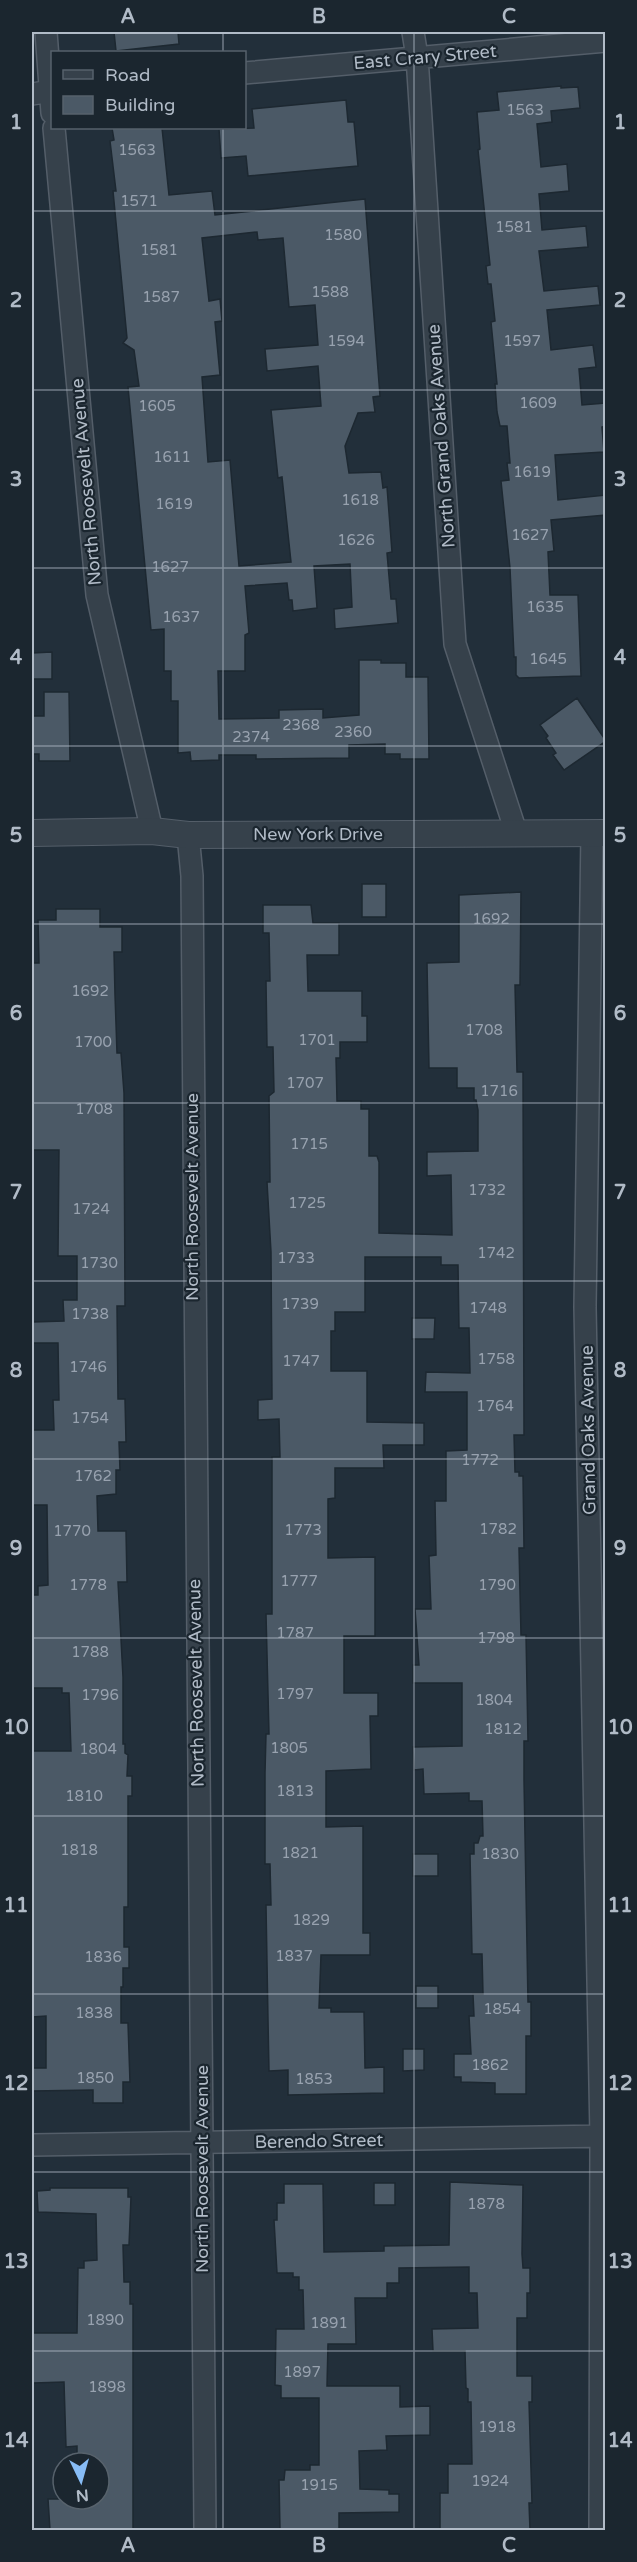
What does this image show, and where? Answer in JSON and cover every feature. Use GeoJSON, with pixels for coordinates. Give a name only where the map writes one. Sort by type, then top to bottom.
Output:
{"type":"FeatureCollection","features":[{"type":"Feature","properties":{"kind":"street"},"geometry":{"type":"LineString","coordinates":[[46,32],[45,92],[51,110]]}},
{"type":"Feature","properties":{"kind":"street","name":"North Grand Oaks Avenue"},"geometry":{"type":"LineString","coordinates":[[413,32],[417,57],[455,644],[516,832]]}},
{"type":"Feature","properties":{"kind":"street","name":"East Crary Street"},"geometry":{"type":"LineString","coordinates":[[246,73],[606,41]]}},
{"type":"Feature","properties":{"kind":"street","name":"North Roosevelt Avenue"},"geometry":{"type":"LineString","coordinates":[[54,129],[97,596],[152,831]]}},
{"type":"Feature","properties":{"kind":"street","name":"New York Drive"},"geometry":{"type":"LineString","coordinates":[[32,834],[152,831],[188,835],[599,833]]}},
{"type":"Feature","properties":{"kind":"street","name":"Grand Oaks Avenue"},"geometry":{"type":"LineString","coordinates":[[599,833],[585,1307],[603,2136],[600,2530]]}},
{"type":"Feature","properties":{"kind":"street","name":"North Roosevelt Avenue"},"geometry":{"type":"LineString","coordinates":[[188,835],[192,876],[193,1451],[203,2143],[205,2530]]}},
{"type":"Feature","properties":{"kind":"street","name":"Berendo Street"},"geometry":{"type":"LineString","coordinates":[[32,2145],[603,2136]]}},
{"type":"Feature","properties":{"kind":"building"},"geometry":{"type":"Polygon","coordinates":[[[114,32],[178,32],[179,44],[116,51],[114,32]]]}},
{"type":"Feature","properties":{"kind":"building"},"geometry":{"type":"Polygon","coordinates":[[[561,86],[561,88],[578,87],[580,108],[551,111],[552,122],[537,124],[541,167],[567,164],[569,191],[539,194],[542,230],[586,226],[588,247],[539,251],[544,291],[598,286],[600,305],[547,310],[551,350],[593,345],[596,367],[579,369],[582,405],[606,403],[606,426],[602,427],[604,452],[555,455],[558,500],[606,495],[606,515],[551,520],[554,551],[548,552],[550,595],[578,595],[581,676],[519,678],[516,675],[516,657],[514,657],[510,568],[501,481],[509,480],[507,463],[510,463],[507,426],[500,426],[497,412],[495,384],[497,384],[491,322],[495,321],[491,284],[488,284],[486,266],[490,265],[478,150],[480,149],[477,112],[499,110],[497,92],[561,86]]]}},
{"type":"Feature","properties":{"kind":"building"},"geometry":{"type":"Polygon","coordinates":[[[346,100],[348,122],[354,122],[358,166],[248,176],[246,156],[221,158],[219,129],[254,128],[252,109],[346,100]]]}},
{"type":"Feature","properties":{"kind":"building"},"geometry":{"type":"Polygon","coordinates":[[[112,129],[162,129],[169,195],[212,191],[215,215],[365,199],[380,396],[373,397],[375,412],[358,413],[345,446],[349,473],[381,472],[383,488],[387,487],[392,552],[387,553],[391,599],[396,599],[398,623],[335,629],[334,609],[352,607],[350,564],[314,566],[317,608],[293,611],[287,583],[245,586],[249,633],[245,635],[245,671],[218,671],[219,719],[279,718],[279,710],[323,709],[323,718],[359,715],[359,660],[406,663],[406,677],[428,677],[429,759],[400,759],[400,754],[385,754],[385,744],[349,745],[349,758],[256,759],[256,755],[219,755],[219,760],[191,761],[190,752],[178,753],[178,701],[171,701],[171,671],[164,671],[164,629],[151,630],[128,387],[139,386],[134,350],[123,343],[127,338],[110,141],[114,140],[112,129]],[[257,232],[202,238],[209,301],[220,299],[222,321],[215,322],[220,375],[202,377],[208,462],[230,460],[239,566],[291,562],[282,477],[278,478],[271,410],[321,406],[318,366],[267,371],[265,349],[318,345],[315,305],[289,307],[283,238],[258,240],[257,232]]]}},
{"type":"Feature","properties":{"kind":"building"},"geometry":{"type":"Polygon","coordinates":[[[52,652],[52,679],[32,679],[32,653],[52,652]]]}},
{"type":"Feature","properties":{"kind":"building"},"geometry":{"type":"Polygon","coordinates":[[[44,692],[69,692],[70,761],[39,761],[39,754],[32,754],[32,716],[44,716],[44,692]]]}},
{"type":"Feature","properties":{"kind":"building"},"geometry":{"type":"Polygon","coordinates":[[[577,698],[606,741],[564,770],[553,755],[556,753],[540,725],[577,698]]]}},
{"type":"Feature","properties":{"kind":"building"},"geometry":{"type":"Polygon","coordinates":[[[362,884],[386,884],[386,917],[362,917],[362,884]]]}},
{"type":"Feature","properties":{"kind":"building"},"geometry":{"type":"Polygon","coordinates":[[[521,892],[520,985],[515,985],[517,1072],[523,1072],[524,1435],[514,1435],[515,1472],[523,1476],[524,1548],[519,1548],[521,1635],[526,1635],[528,1741],[524,1741],[524,1780],[528,2002],[531,2002],[531,2036],[526,2036],[526,2094],[495,2094],[495,2083],[461,2082],[461,2077],[454,2077],[454,2054],[471,2054],[469,2016],[474,2016],[473,1994],[483,1994],[482,1954],[472,1954],[470,1854],[474,1854],[474,1843],[478,1843],[480,1836],[483,1836],[482,1801],[469,1801],[469,1793],[424,1794],[423,1769],[414,1770],[413,1747],[462,1746],[462,1683],[413,1683],[413,1665],[419,1665],[415,1609],[431,1609],[429,1556],[436,1555],[435,1501],[446,1501],[446,1451],[467,1450],[467,1392],[425,1392],[426,1372],[470,1373],[469,1328],[459,1328],[458,1265],[441,1265],[441,1257],[365,1257],[365,1312],[335,1312],[335,1331],[331,1331],[331,1371],[367,1371],[367,1422],[424,1423],[424,1445],[383,1445],[384,1468],[335,1468],[335,1498],[328,1499],[328,1558],[375,1557],[375,1636],[344,1636],[344,1693],[378,1693],[378,1716],[370,1716],[371,1769],[326,1771],[326,1827],[363,1826],[363,1933],[370,1933],[370,1955],[321,1955],[319,2008],[331,2008],[331,2012],[364,2012],[365,2068],[384,2067],[384,2093],[288,2095],[288,2070],[269,2071],[266,1905],[271,1905],[270,1864],[265,1864],[266,1734],[269,1734],[266,1614],[272,1614],[272,1457],[280,1457],[279,1419],[258,1420],[258,1400],[272,1399],[271,1252],[267,1182],[270,1182],[269,1096],[274,1092],[273,1047],[267,1047],[266,981],[270,981],[269,933],[263,933],[263,905],[311,905],[313,923],[339,923],[339,955],[307,955],[308,991],[362,991],[362,1016],[367,1016],[367,1042],[340,1042],[340,1058],[336,1058],[337,1101],[361,1101],[361,1109],[369,1109],[369,1156],[377,1156],[379,1162],[379,1233],[452,1235],[451,1175],[427,1176],[427,1152],[478,1151],[478,1110],[476,1100],[474,1100],[474,1088],[457,1088],[457,1068],[429,1068],[427,963],[459,962],[459,895],[521,892]]]}},
{"type":"Feature","properties":{"kind":"building"},"geometry":{"type":"Polygon","coordinates":[[[56,909],[100,909],[100,927],[122,927],[122,952],[114,952],[117,1053],[121,1053],[124,1093],[125,1306],[117,1306],[118,1399],[125,1399],[126,1442],[119,1442],[120,1470],[116,1470],[116,1494],[97,1496],[98,1531],[126,1531],[127,1582],[118,1582],[123,1677],[123,1744],[125,1744],[125,1753],[128,1755],[127,1776],[132,1776],[132,1796],[128,1796],[128,1907],[124,1907],[124,1947],[129,1947],[129,1968],[123,1968],[123,1987],[121,1987],[121,2023],[128,2023],[130,2082],[123,2082],[123,2103],[93,2103],[93,2090],[32,2091],[32,2068],[46,2068],[46,2016],[32,2017],[32,1751],[71,1751],[69,1693],[62,1693],[62,1688],[32,1688],[32,1595],[38,1595],[38,1586],[48,1585],[47,1505],[32,1505],[32,1430],[54,1430],[53,1400],[59,1400],[58,1343],[32,1343],[32,1322],[64,1321],[63,1300],[77,1300],[77,1256],[58,1256],[59,1150],[32,1150],[32,963],[39,963],[38,920],[56,920],[56,909]]]}},
{"type":"Feature","properties":{"kind":"building"},"geometry":{"type":"Polygon","coordinates":[[[412,1318],[435,1318],[434,1339],[412,1339],[412,1318]]]}},
{"type":"Feature","properties":{"kind":"building"},"geometry":{"type":"Polygon","coordinates":[[[413,1854],[438,1854],[438,1876],[413,1876],[413,1854]]]}},
{"type":"Feature","properties":{"kind":"building"},"geometry":{"type":"Polygon","coordinates":[[[416,1986],[438,1986],[438,2008],[416,2008],[416,1986]]]}},
{"type":"Feature","properties":{"kind":"building"},"geometry":{"type":"Polygon","coordinates":[[[403,2049],[424,2049],[424,2070],[403,2071],[403,2049]]]}},
{"type":"Feature","properties":{"kind":"building"},"geometry":{"type":"Polygon","coordinates":[[[450,2182],[523,2185],[522,2254],[523,2268],[530,2268],[530,2293],[527,2293],[527,2318],[517,2318],[517,2376],[532,2376],[532,2402],[529,2402],[532,2503],[529,2503],[530,2530],[440,2530],[440,2493],[448,2493],[448,2464],[472,2464],[471,2402],[468,2402],[468,2389],[466,2388],[465,2351],[433,2351],[432,2329],[478,2328],[477,2293],[469,2293],[469,2267],[399,2268],[399,2283],[387,2283],[387,2298],[355,2298],[356,2344],[328,2344],[327,2386],[400,2386],[400,2407],[430,2406],[430,2435],[386,2436],[387,2450],[359,2451],[360,2489],[389,2490],[389,2494],[399,2494],[399,2512],[339,2513],[339,2530],[280,2530],[279,2480],[284,2480],[285,2470],[310,2470],[310,2465],[319,2465],[319,2398],[281,2398],[281,2386],[275,2385],[276,2329],[304,2329],[303,2290],[299,2290],[299,2277],[293,2277],[293,2273],[277,2273],[274,2220],[277,2220],[277,2203],[284,2203],[284,2184],[323,2184],[324,2252],[384,2251],[384,2246],[449,2245],[450,2182]]]}},
{"type":"Feature","properties":{"kind":"building"},"geometry":{"type":"Polygon","coordinates":[[[374,2183],[395,2183],[395,2205],[374,2205],[374,2183]]]}},
{"type":"Feature","properties":{"kind":"building"},"geometry":{"type":"Polygon","coordinates":[[[50,2188],[128,2188],[128,2197],[131,2197],[129,2245],[123,2245],[124,2282],[130,2282],[130,2304],[133,2304],[133,2530],[50,2530],[48,2499],[51,2499],[51,2511],[111,2511],[111,2451],[77,2451],[77,2446],[66,2447],[64,2382],[33,2383],[33,2333],[77,2333],[78,2268],[84,2268],[84,2261],[97,2260],[96,2214],[38,2212],[37,2191],[50,2190],[50,2188]]]}}]}
